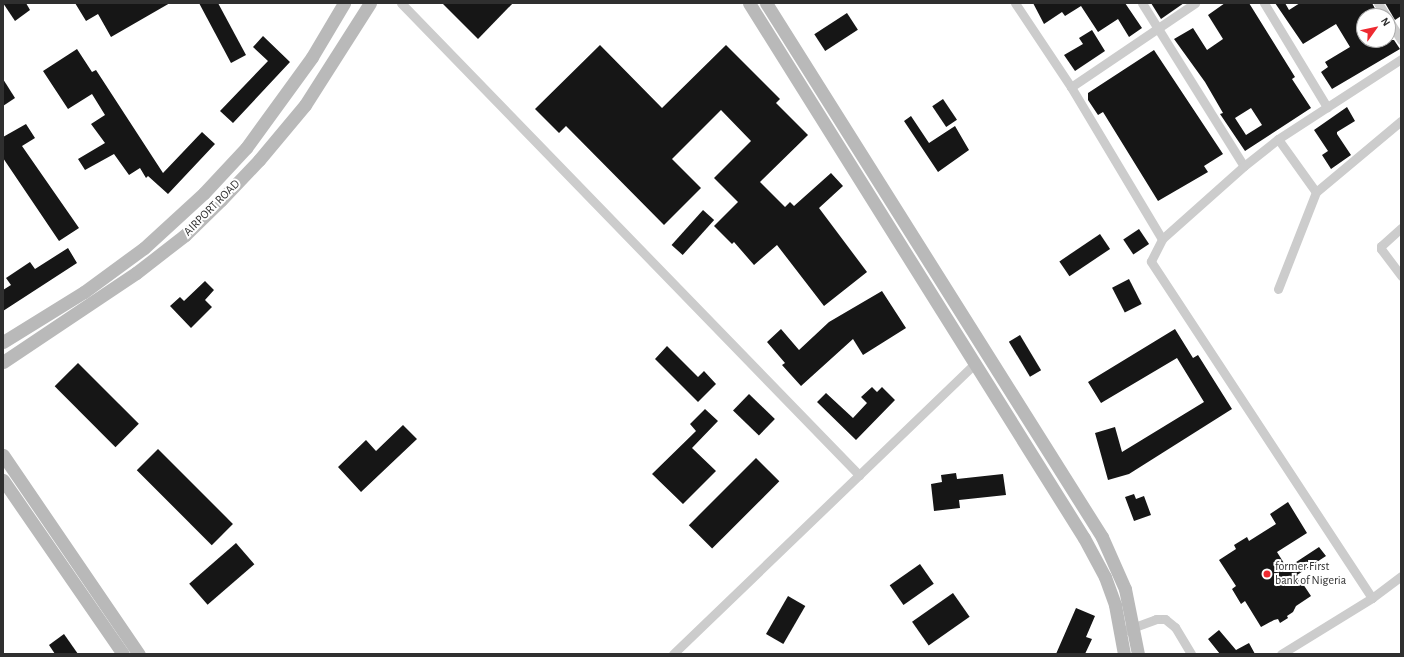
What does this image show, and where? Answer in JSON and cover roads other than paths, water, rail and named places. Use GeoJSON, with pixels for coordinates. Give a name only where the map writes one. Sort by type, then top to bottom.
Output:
{"type":"FeatureCollection","features":[{"type":"Feature","properties":{"kind":"main road","name":"AIRPORT ROAD"},"geometry":{"type":"LineString","coordinates":[[3,342],[84,292],[144,248],[204,193],[246,148],[312,57],[344,3]]}},
{"type":"Feature","properties":{"kind":"main road","name":"AIRPORT ROAD"},"geometry":{"type":"LineString","coordinates":[[3,362],[123,282],[185,235],[259,160],[305,105],[370,3]]}},
{"type":"Feature","properties":{"kind":"main road"},"geometry":{"type":"LineString","coordinates":[[749,3],[1084,538],[1105,577],[1120,632],[1124,654]]}},
{"type":"Feature","properties":{"kind":"main road"},"geometry":{"type":"LineString","coordinates":[[766,3],[1102,537],[1125,588],[1138,654]]}},
{"type":"Feature","properties":{"kind":"main road"},"geometry":{"type":"LineString","coordinates":[[246,148],[259,160]]}},
{"type":"Feature","properties":{"kind":"main road"},"geometry":{"type":"LineString","coordinates":[[3,455],[138,654]]}},
{"type":"Feature","properties":{"kind":"main road"},"geometry":{"type":"LineString","coordinates":[[3,480],[123,654]]}},
{"type":"Feature","properties":{"kind":"street"},"geometry":{"type":"LineString","coordinates":[[401,3],[859,475]]}},
{"type":"Feature","properties":{"kind":"street"},"geometry":{"type":"LineString","coordinates":[[1015,3],[1071,87],[1162,240]]}},
{"type":"Feature","properties":{"kind":"street"},"geometry":{"type":"LineString","coordinates":[[1142,3],[1244,166]]}},
{"type":"Feature","properties":{"kind":"street"},"geometry":{"type":"LineString","coordinates":[[1071,87],[1195,3]]}},
{"type":"Feature","properties":{"kind":"street"},"geometry":{"type":"LineString","coordinates":[[1264,3],[1327,107]]}},
{"type":"Feature","properties":{"kind":"street"},"geometry":{"type":"LineString","coordinates":[[1372,598],[1153,267],[1153,254],[1162,240],[1244,166],[1278,140],[1401,59]]}},
{"type":"Feature","properties":{"kind":"street"},"geometry":{"type":"LineString","coordinates":[[1278,289],[1316,192],[1401,121]]}},
{"type":"Feature","properties":{"kind":"street"},"geometry":{"type":"LineString","coordinates":[[1278,140],[1316,192]]}},
{"type":"Feature","properties":{"kind":"street"},"geometry":{"type":"LineString","coordinates":[[1401,228],[1381,246],[1381,249],[1401,276]]}},
{"type":"Feature","properties":{"kind":"street"},"geometry":{"type":"LineString","coordinates":[[673,654],[975,363]]}},
{"type":"Feature","properties":{"kind":"street"},"geometry":{"type":"LineString","coordinates":[[1281,654],[1372,598],[1401,576]]}},
{"type":"Feature","properties":{"kind":"street"},"geometry":{"type":"LineString","coordinates":[[1120,632],[1156,619],[1165,619],[1175,627],[1191,654]]}},
{"type":"Feature","properties":{"kind":"place","name":"former First bank of Nigeria"},"geometry":{"type":"Point","coordinates":[1267,574]}}]}
